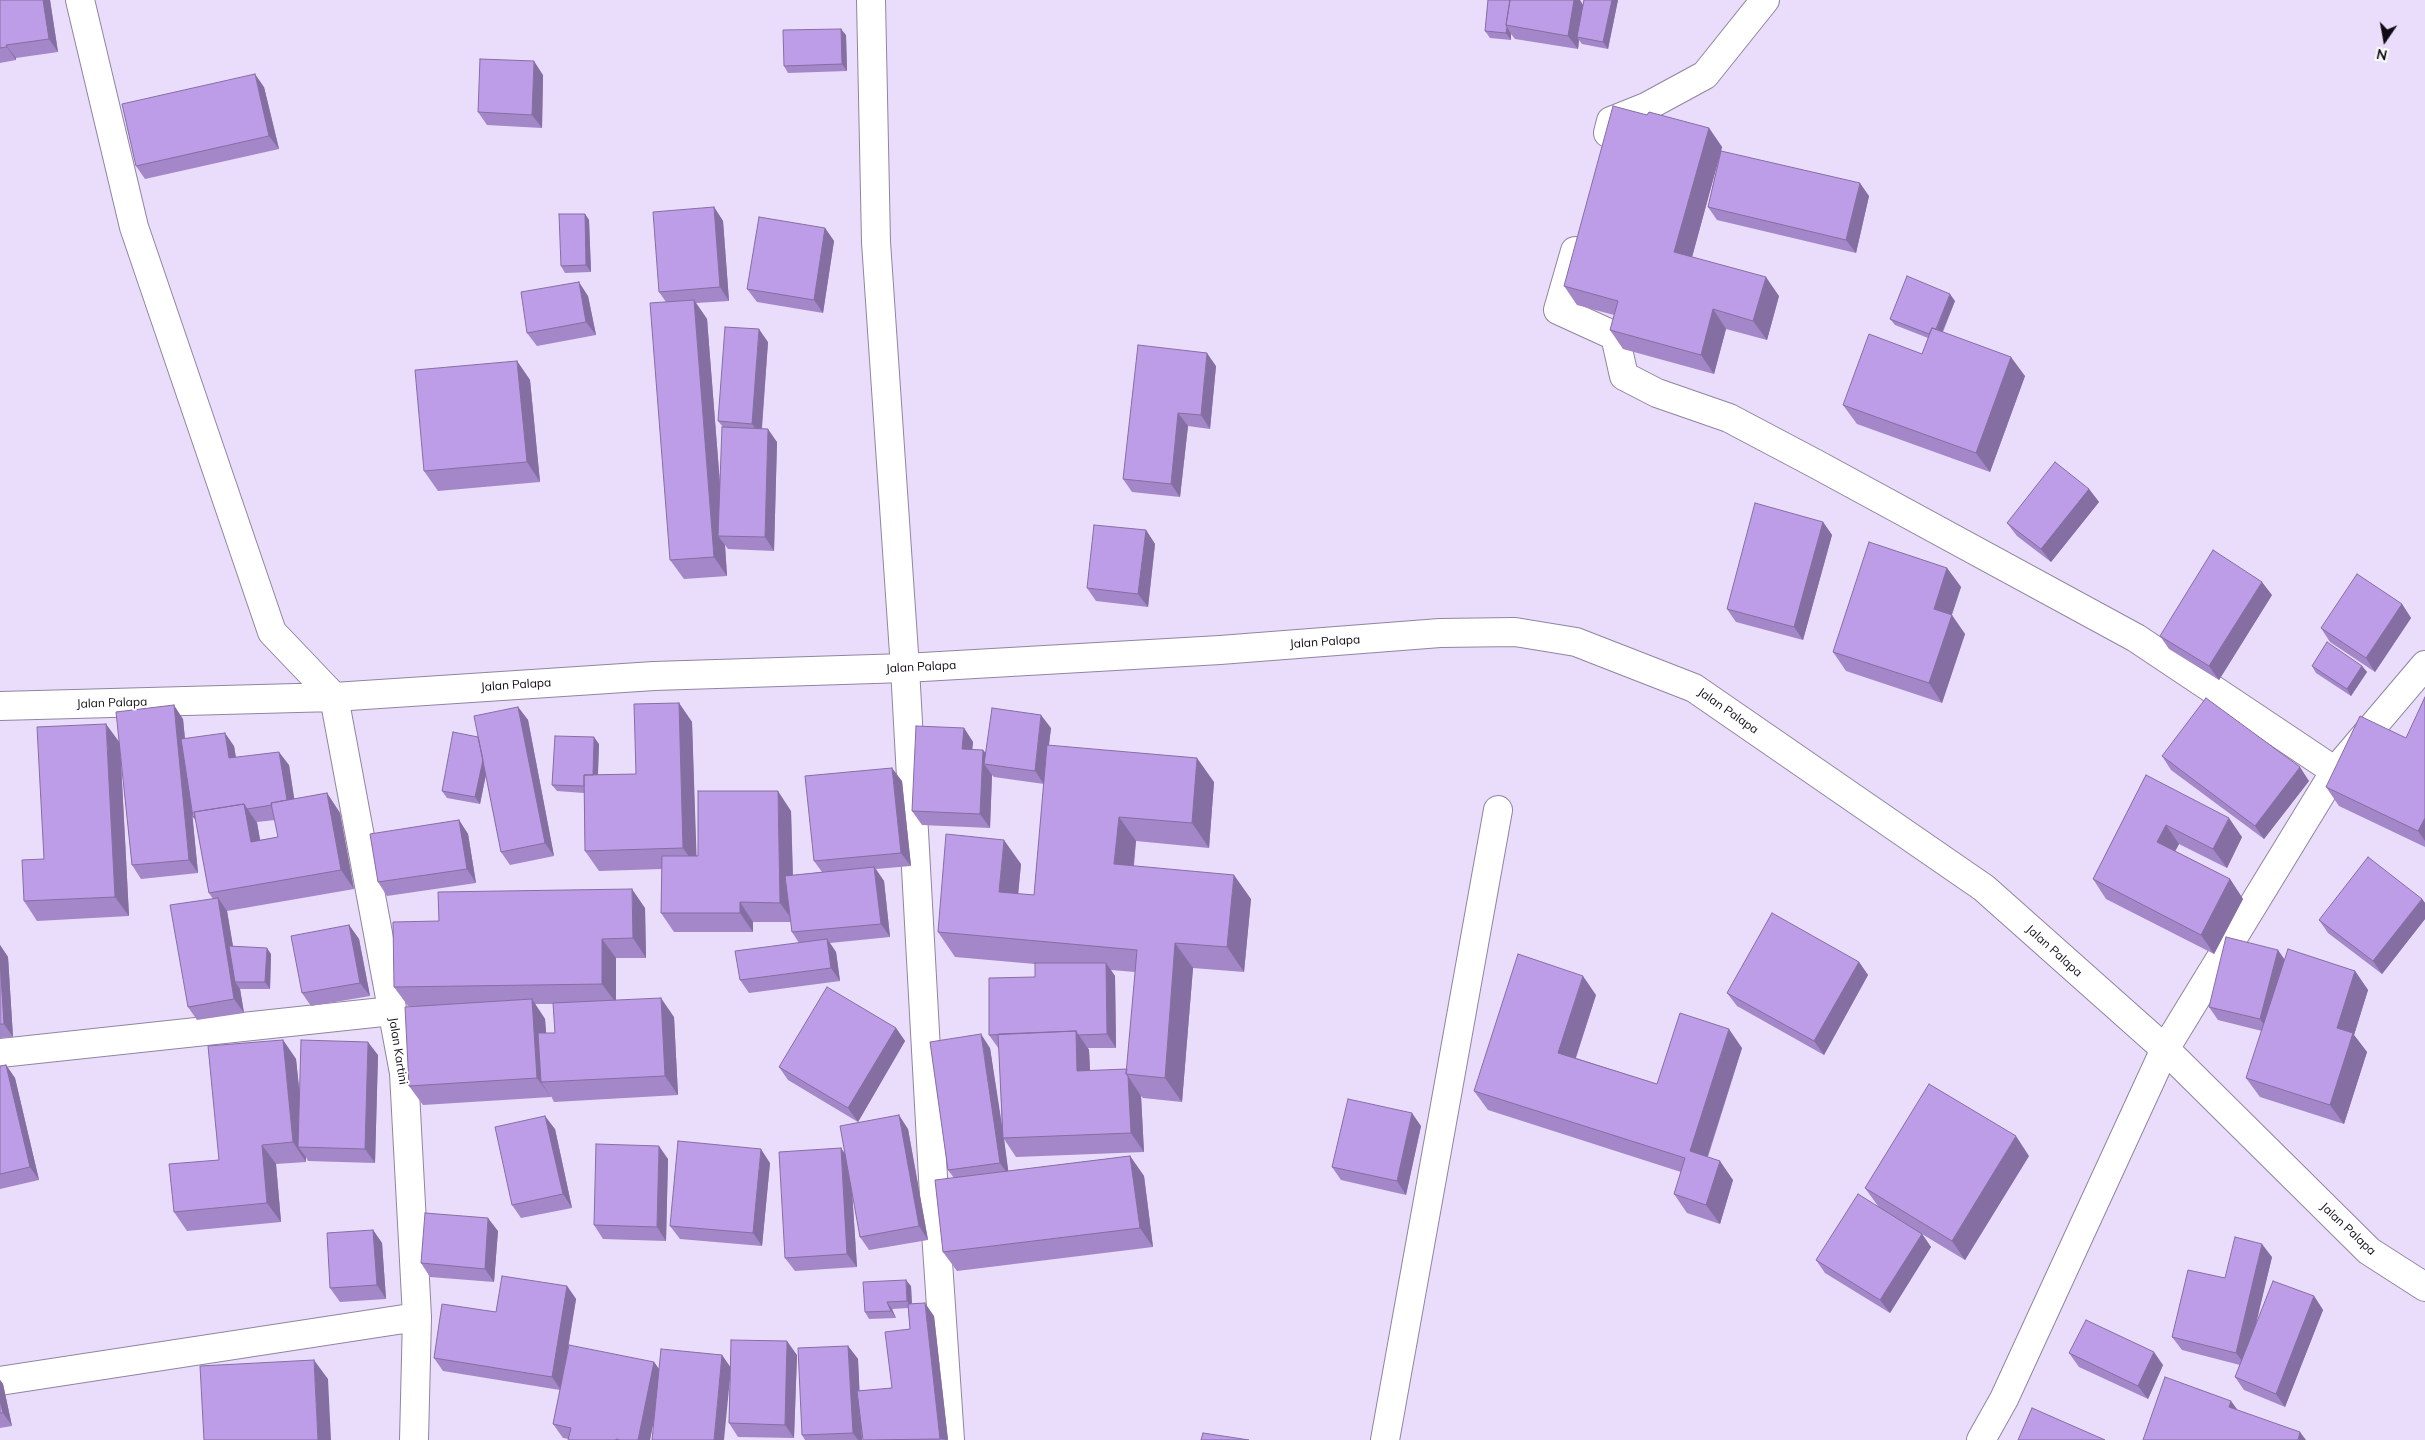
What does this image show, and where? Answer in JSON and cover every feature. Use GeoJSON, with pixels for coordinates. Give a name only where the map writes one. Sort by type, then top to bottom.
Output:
{"type":"FeatureCollection","features":[{"type":"Feature","properties":{"kind":"street"},"geometry":{"type":"LineString","coordinates":[[80,0],[134,227],[272,632],[334,697]]}},
{"type":"Feature","properties":{"kind":"street"},"geometry":{"type":"LineString","coordinates":[[871,0],[876,242],[905,668],[936,1232],[950,1440]]}},
{"type":"Feature","properties":{"kind":"street"},"geometry":{"type":"LineString","coordinates":[[1601,159],[1611,121],[1646,107],[1705,75],[1765,0]]}},
{"type":"Feature","properties":{"kind":"street"},"geometry":{"type":"LineString","coordinates":[[1582,225],[1558,310],[1614,336],[1624,376],[1657,393],[1729,418],[2136,638],[2335,771]]}},
{"type":"Feature","properties":{"kind":"street","name":"Jalan Palapa"},"geometry":{"type":"LineString","coordinates":[[0,706],[334,697],[654,676],[905,668],[1220,650],[1440,633],[1515,632],[1576,642],[1694,688],[1984,888],[2165,1049],[2369,1251],[2425,1287]]}},
{"type":"Feature","properties":{"kind":"street"},"geometry":{"type":"LineString","coordinates":[[1981,1440],[2004,1399],[2165,1049],[2335,771],[2425,664]]}},
{"type":"Feature","properties":{"kind":"street","name":"Jalan Kartini"},"geometry":{"type":"LineString","coordinates":[[334,697],[404,1072],[417,1317],[414,1440]]}},
{"type":"Feature","properties":{"kind":"street"},"geometry":{"type":"LineString","coordinates":[[1385,1440],[1498,810]]}},
{"type":"Feature","properties":{"kind":"street"},"geometry":{"type":"LineString","coordinates":[[0,1053],[392,1011]]}},
{"type":"Feature","properties":{"kind":"street"},"geometry":{"type":"LineString","coordinates":[[0,1381],[417,1317]]}},
{"type":"Feature","properties":{"kind":"building"},"geometry":{"type":"Polygon","coordinates":[[[0,0],[43,0],[49,39],[6,45],[7,47],[0,48],[0,0]]]}},
{"type":"Feature","properties":{"kind":"building"},"geometry":{"type":"Polygon","coordinates":[[[1488,0],[1510,0],[1506,33],[1485,31],[1488,0]]]}},
{"type":"Feature","properties":{"kind":"building"},"geometry":{"type":"Polygon","coordinates":[[[1510,0],[1574,0],[1568,36],[1506,25],[1510,0]]]}},
{"type":"Feature","properties":{"kind":"building"},"geometry":{"type":"Polygon","coordinates":[[[1584,0],[1612,0],[1603,42],[1577,37],[1584,0]]]}},
{"type":"Feature","properties":{"kind":"building"},"geometry":{"type":"Polygon","coordinates":[[[841,29],[842,64],[784,66],[783,30],[841,29]]]}},
{"type":"Feature","properties":{"kind":"building"},"geometry":{"type":"Polygon","coordinates":[[[480,59],[534,61],[532,115],[478,112],[480,59]]]}},
{"type":"Feature","properties":{"kind":"building"},"geometry":{"type":"Polygon","coordinates":[[[255,74],[269,136],[136,166],[122,104],[255,74]]]}},
{"type":"Feature","properties":{"kind":"building"},"geometry":{"type":"Polygon","coordinates":[[[1613,106],[1647,115],[1649,112],[1709,128],[1674,252],[1766,277],[1753,321],[1713,309],[1701,355],[1610,330],[1618,301],[1564,286],[1613,106]]]}},
{"type":"Feature","properties":{"kind":"building"},"geometry":{"type":"Polygon","coordinates":[[[1721,151],[1860,183],[1846,240],[1708,207],[1721,151]]]}},
{"type":"Feature","properties":{"kind":"building"},"geometry":{"type":"Polygon","coordinates":[[[714,207],[720,287],[659,292],[653,212],[714,207]]]}},
{"type":"Feature","properties":{"kind":"building"},"geometry":{"type":"Polygon","coordinates":[[[559,214],[585,214],[586,265],[561,266],[559,214]]]}},
{"type":"Feature","properties":{"kind":"building"},"geometry":{"type":"Polygon","coordinates":[[[759,217],[825,228],[814,300],[747,289],[759,217]]]}},
{"type":"Feature","properties":{"kind":"building"},"geometry":{"type":"Polygon","coordinates":[[[1907,276],[1950,294],[1936,329],[1932,328],[1929,334],[1890,319],[1907,276]]]}},
{"type":"Feature","properties":{"kind":"building"},"geometry":{"type":"Polygon","coordinates":[[[579,282],[586,322],[527,333],[521,292],[579,282]]]}},
{"type":"Feature","properties":{"kind":"building"},"geometry":{"type":"Polygon","coordinates":[[[694,300],[714,557],[670,560],[650,303],[694,300]]]}},
{"type":"Feature","properties":{"kind":"building"},"geometry":{"type":"Polygon","coordinates":[[[725,327],[759,329],[752,424],[718,421],[725,327]]]}},
{"type":"Feature","properties":{"kind":"building"},"geometry":{"type":"Polygon","coordinates":[[[1932,328],[2011,357],[1976,453],[1843,405],[1869,334],[1922,354],[1932,328]]]}},
{"type":"Feature","properties":{"kind":"building"},"geometry":{"type":"Polygon","coordinates":[[[1138,345],[1207,353],[1201,415],[1178,413],[1171,484],[1123,479],[1138,345]]]}},
{"type":"Feature","properties":{"kind":"building"},"geometry":{"type":"Polygon","coordinates":[[[517,361],[527,462],[424,471],[415,370],[517,361]]]}},
{"type":"Feature","properties":{"kind":"building"},"geometry":{"type":"Polygon","coordinates":[[[722,427],[768,429],[765,537],[718,536],[722,427]]]}},
{"type":"Feature","properties":{"kind":"building"},"geometry":{"type":"Polygon","coordinates":[[[2055,462],[2089,489],[2041,549],[2007,523],[2055,462]]]}},
{"type":"Feature","properties":{"kind":"building"},"geometry":{"type":"Polygon","coordinates":[[[1755,503],[1823,522],[1794,627],[1727,609],[1755,503]]]}},
{"type":"Feature","properties":{"kind":"building"},"geometry":{"type":"Polygon","coordinates":[[[1094,525],[1146,530],[1138,594],[1087,588],[1094,525]]]}},
{"type":"Feature","properties":{"kind":"building"},"geometry":{"type":"Polygon","coordinates":[[[1869,542],[1947,568],[1934,609],[1952,615],[1929,683],[1833,652],[1869,542]]]}},
{"type":"Feature","properties":{"kind":"building"},"geometry":{"type":"Polygon","coordinates":[[[2213,550],[2262,582],[2209,666],[2160,636],[2213,550]]]}},
{"type":"Feature","properties":{"kind":"building"},"geometry":{"type":"Polygon","coordinates":[[[2357,574],[2402,604],[2366,658],[2321,628],[2357,574]]]}},
{"type":"Feature","properties":{"kind":"building"},"geometry":{"type":"Polygon","coordinates":[[[2327,642],[2362,666],[2347,689],[2312,666],[2327,642]]]}},
{"type":"Feature","properties":{"kind":"building"},"geometry":{"type":"Polygon","coordinates":[[[2425,697],[2425,818],[2418,831],[2326,787],[2360,716],[2406,738],[2425,697]]]}},
{"type":"Feature","properties":{"kind":"building"},"geometry":{"type":"Polygon","coordinates":[[[2206,698],[2300,767],[2255,826],[2162,756],[2206,698]]]}},
{"type":"Feature","properties":{"kind":"building"},"geometry":{"type":"Polygon","coordinates":[[[679,703],[683,848],[585,851],[584,775],[636,774],[634,704],[679,703]]]}},
{"type":"Feature","properties":{"kind":"building"},"geometry":{"type":"Polygon","coordinates":[[[174,705],[189,860],[132,865],[116,712],[174,705]]]}},
{"type":"Feature","properties":{"kind":"building"},"geometry":{"type":"Polygon","coordinates":[[[518,707],[545,843],[501,852],[474,716],[518,707]]]}},
{"type":"Feature","properties":{"kind":"building"},"geometry":{"type":"Polygon","coordinates":[[[992,708],[1041,715],[1035,771],[984,764],[992,708]]]}},
{"type":"Feature","properties":{"kind":"building"},"geometry":{"type":"Polygon","coordinates":[[[106,724],[115,897],[24,901],[22,860],[44,859],[37,727],[106,724]]]}},
{"type":"Feature","properties":{"kind":"building"},"geometry":{"type":"Polygon","coordinates":[[[916,726],[964,728],[962,749],[983,750],[980,814],[912,811],[916,726]]]}},
{"type":"Feature","properties":{"kind":"building"},"geometry":{"type":"Polygon","coordinates":[[[453,732],[478,737],[483,760],[475,797],[442,791],[453,732]]]}},
{"type":"Feature","properties":{"kind":"building"},"geometry":{"type":"Polygon","coordinates":[[[225,733],[229,758],[279,752],[287,800],[271,803],[272,805],[247,809],[244,804],[194,812],[195,817],[193,817],[181,739],[225,733]]]}},
{"type":"Feature","properties":{"kind":"building"},"geometry":{"type":"Polygon","coordinates":[[[555,736],[594,737],[593,775],[584,775],[584,786],[552,785],[555,736]]]}},
{"type":"Feature","properties":{"kind":"building"},"geometry":{"type":"Polygon","coordinates":[[[1047,745],[1197,758],[1192,823],[1119,817],[1114,864],[1234,875],[1227,947],[1175,943],[1165,1078],[1126,1074],[1137,950],[938,932],[946,834],[1004,840],[999,892],[1034,895],[1047,745]]]}},
{"type":"Feature","properties":{"kind":"building"},"geometry":{"type":"Polygon","coordinates":[[[892,768],[901,853],[814,861],[805,776],[892,768]]]}},
{"type":"Feature","properties":{"kind":"building"},"geometry":{"type":"Polygon","coordinates":[[[2146,775],[2229,818],[2213,849],[2166,825],[2157,842],[2230,879],[2201,935],[2093,879],[2146,775]]]}},
{"type":"Feature","properties":{"kind":"building"},"geometry":{"type":"Polygon","coordinates":[[[698,791],[778,791],[780,903],[740,902],[740,913],[661,913],[662,856],[698,856],[698,791]]]}},
{"type":"Feature","properties":{"kind":"building"},"geometry":{"type":"Polygon","coordinates":[[[327,793],[341,870],[209,893],[194,812],[244,804],[251,842],[278,837],[271,803],[327,793]]]}},
{"type":"Feature","properties":{"kind":"building"},"geometry":{"type":"Polygon","coordinates":[[[459,820],[467,869],[378,882],[370,834],[459,820]]]}},
{"type":"Feature","properties":{"kind":"building"},"geometry":{"type":"Polygon","coordinates":[[[2368,857],[2422,899],[2373,961],[2319,920],[2368,857]]]}},
{"type":"Feature","properties":{"kind":"building"},"geometry":{"type":"Polygon","coordinates":[[[874,867],[881,924],[792,932],[785,876],[874,867]]]}},
{"type":"Feature","properties":{"kind":"building"},"geometry":{"type":"Polygon","coordinates":[[[632,889],[633,938],[602,939],[602,984],[394,987],[393,922],[439,921],[438,892],[632,889]]]}},
{"type":"Feature","properties":{"kind":"building"},"geometry":{"type":"Polygon","coordinates":[[[218,898],[234,999],[188,1007],[170,905],[218,898]]]}},
{"type":"Feature","properties":{"kind":"building"},"geometry":{"type":"Polygon","coordinates":[[[1772,913],[1859,962],[1814,1041],[1727,993],[1772,913]]]}},
{"type":"Feature","properties":{"kind":"building"},"geometry":{"type":"Polygon","coordinates":[[[349,925],[360,983],[302,993],[291,936],[349,925]]]}},
{"type":"Feature","properties":{"kind":"building"},"geometry":{"type":"Polygon","coordinates":[[[2226,937],[2278,950],[2260,1019],[2209,1007],[2226,937]]]}},
{"type":"Feature","properties":{"kind":"building"},"geometry":{"type":"Polygon","coordinates":[[[827,939],[831,968],[740,980],[735,951],[827,939]]]}},
{"type":"Feature","properties":{"kind":"building"},"geometry":{"type":"Polygon","coordinates":[[[229,946],[267,948],[265,982],[235,982],[229,946]]]}},
{"type":"Feature","properties":{"kind":"building"},"geometry":{"type":"Polygon","coordinates":[[[2288,949],[2355,971],[2337,1028],[2353,1033],[2330,1105],[2246,1078],[2288,949]]]}},
{"type":"Feature","properties":{"kind":"building"},"geometry":{"type":"Polygon","coordinates":[[[1518,954],[1583,976],[1558,1053],[1657,1084],[1680,1013],[1729,1029],[1690,1151],[1720,1161],[1706,1205],[1674,1194],[1685,1158],[1474,1091],[1518,954]]]}},
{"type":"Feature","properties":{"kind":"building"},"geometry":{"type":"Polygon","coordinates":[[[0,960],[4,1024],[0,1024],[0,960]]]}},
{"type":"Feature","properties":{"kind":"building"},"geometry":{"type":"Polygon","coordinates":[[[1035,963],[1106,963],[1107,1034],[1078,1035],[1076,1031],[989,1035],[989,978],[1035,977],[1035,963]]]}},
{"type":"Feature","properties":{"kind":"building"},"geometry":{"type":"Polygon","coordinates":[[[827,987],[896,1028],[848,1108],[779,1067],[827,987]]]}},
{"type":"Feature","properties":{"kind":"building"},"geometry":{"type":"Polygon","coordinates":[[[661,998],[665,1076],[541,1082],[538,1033],[555,1033],[553,1003],[661,998]]]}},
{"type":"Feature","properties":{"kind":"building"},"geometry":{"type":"Polygon","coordinates":[[[532,999],[537,1078],[409,1086],[405,1007],[532,999]]]}},
{"type":"Feature","properties":{"kind":"building"},"geometry":{"type":"Polygon","coordinates":[[[1076,1031],[1077,1071],[1127,1069],[1131,1133],[1003,1138],[998,1034],[1076,1031]]]}},
{"type":"Feature","properties":{"kind":"building"},"geometry":{"type":"Polygon","coordinates":[[[981,1034],[1000,1163],[948,1170],[930,1042],[981,1034]]]}},
{"type":"Feature","properties":{"kind":"building"},"geometry":{"type":"Polygon","coordinates":[[[283,1040],[293,1142],[262,1145],[267,1203],[174,1212],[169,1164],[219,1160],[208,1046],[283,1040]]]}},
{"type":"Feature","properties":{"kind":"building"},"geometry":{"type":"Polygon","coordinates":[[[301,1040],[368,1042],[365,1149],[298,1147],[301,1040]]]}},
{"type":"Feature","properties":{"kind":"building"},"geometry":{"type":"Polygon","coordinates":[[[6,1065],[30,1167],[0,1174],[0,1066],[6,1065]]]}},
{"type":"Feature","properties":{"kind":"building"},"geometry":{"type":"Polygon","coordinates":[[[1929,1084],[2016,1136],[1952,1241],[1865,1188],[1929,1084]]]}},
{"type":"Feature","properties":{"kind":"building"},"geometry":{"type":"Polygon","coordinates":[[[1348,1099],[1412,1113],[1397,1181],[1332,1167],[1348,1099]]]}},
{"type":"Feature","properties":{"kind":"building"},"geometry":{"type":"Polygon","coordinates":[[[899,1115],[919,1226],[860,1237],[840,1126],[899,1115]]]}},
{"type":"Feature","properties":{"kind":"building"},"geometry":{"type":"Polygon","coordinates":[[[545,1116],[563,1194],[512,1205],[495,1127],[545,1116]]]}},
{"type":"Feature","properties":{"kind":"building"},"geometry":{"type":"Polygon","coordinates":[[[678,1141],[761,1149],[753,1233],[670,1226],[678,1141]]]}},
{"type":"Feature","properties":{"kind":"building"},"geometry":{"type":"Polygon","coordinates":[[[596,1144],[659,1146],[657,1227],[594,1225],[596,1144]]]}},
{"type":"Feature","properties":{"kind":"building"},"geometry":{"type":"Polygon","coordinates":[[[841,1148],[847,1254],[785,1258],[779,1152],[841,1148]]]}},
{"type":"Feature","properties":{"kind":"building"},"geometry":{"type":"Polygon","coordinates":[[[1130,1156],[1140,1228],[943,1252],[935,1180],[1130,1156]]]}},
{"type":"Feature","properties":{"kind":"building"},"geometry":{"type":"Polygon","coordinates":[[[1858,1194],[1922,1234],[1880,1300],[1816,1260],[1858,1194]]]}},
{"type":"Feature","properties":{"kind":"building"},"geometry":{"type":"Polygon","coordinates":[[[425,1213],[488,1218],[485,1269],[421,1263],[425,1213]]]}},
{"type":"Feature","properties":{"kind":"building"},"geometry":{"type":"Polygon","coordinates":[[[373,1230],[377,1285],[330,1288],[327,1233],[373,1230]]]}},
{"type":"Feature","properties":{"kind":"building"},"geometry":{"type":"Polygon","coordinates":[[[2235,1237],[2262,1244],[2236,1353],[2172,1337],[2188,1270],[2225,1278],[2235,1237]]]}},
{"type":"Feature","properties":{"kind":"building"},"geometry":{"type":"Polygon","coordinates":[[[502,1276],[567,1286],[552,1377],[434,1358],[442,1304],[496,1312],[502,1276]]]}},
{"type":"Feature","properties":{"kind":"building"},"geometry":{"type":"Polygon","coordinates":[[[906,1280],[907,1301],[887,1302],[891,1311],[865,1312],[863,1282],[906,1280]]]}},
{"type":"Feature","properties":{"kind":"building"},"geometry":{"type":"Polygon","coordinates":[[[2273,1281],[2314,1296],[2276,1394],[2235,1377],[2273,1281]]]}},
{"type":"Feature","properties":{"kind":"building"},"geometry":{"type":"Polygon","coordinates":[[[925,1303],[940,1439],[863,1440],[857,1391],[892,1388],[885,1332],[910,1329],[908,1304],[925,1303]]]}},
{"type":"Feature","properties":{"kind":"building"},"geometry":{"type":"Polygon","coordinates":[[[2086,1320],[2154,1352],[2138,1386],[2069,1353],[2086,1320]]]}},
{"type":"Feature","properties":{"kind":"building"},"geometry":{"type":"Polygon","coordinates":[[[731,1340],[787,1341],[785,1425],[729,1423],[731,1340]]]}},
{"type":"Feature","properties":{"kind":"building"},"geometry":{"type":"Polygon","coordinates":[[[569,1345],[654,1362],[638,1440],[568,1440],[571,1428],[553,1424],[569,1345]]]}},
{"type":"Feature","properties":{"kind":"building"},"geometry":{"type":"Polygon","coordinates":[[[848,1346],[853,1433],[802,1435],[798,1348],[848,1346]]]}},
{"type":"Feature","properties":{"kind":"building"},"geometry":{"type":"Polygon","coordinates":[[[661,1349],[722,1355],[714,1440],[652,1440],[661,1349]]]}},
{"type":"Feature","properties":{"kind":"building"},"geometry":{"type":"Polygon","coordinates":[[[314,1360],[318,1440],[204,1440],[200,1366],[314,1360]]]}},
{"type":"Feature","properties":{"kind":"building"},"geometry":{"type":"Polygon","coordinates":[[[2165,1377],[2231,1401],[2229,1407],[2300,1432],[2298,1440],[2143,1440],[2165,1377]]]}},
{"type":"Feature","properties":{"kind":"building"},"geometry":{"type":"Polygon","coordinates":[[[0,1400],[3,1413],[0,1413],[0,1400]]]}},
{"type":"Feature","properties":{"kind":"building"},"geometry":{"type":"Polygon","coordinates":[[[2032,1408],[2105,1440],[2018,1440],[2032,1408]]]}},
{"type":"Feature","properties":{"kind":"building"},"geometry":{"type":"Polygon","coordinates":[[[1203,1433],[1249,1440],[1201,1440],[1203,1433]]]}}]}
